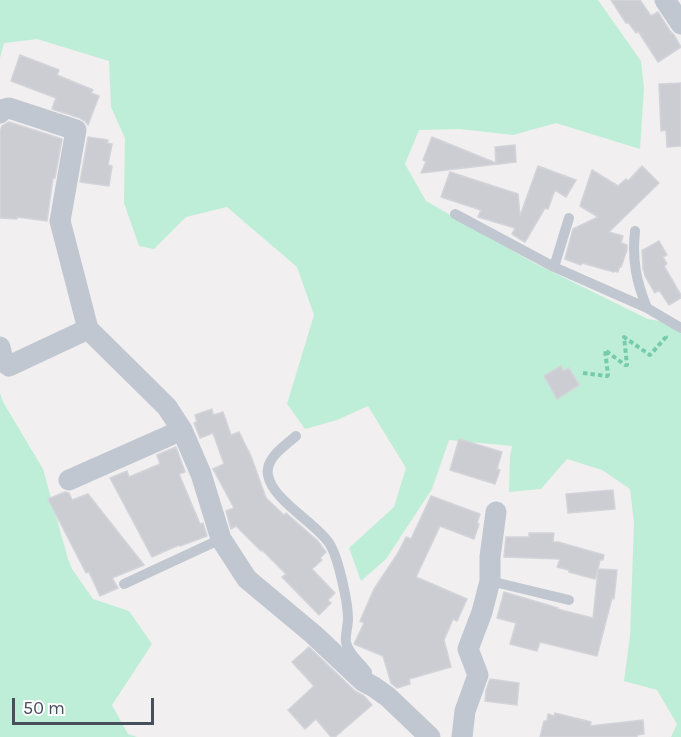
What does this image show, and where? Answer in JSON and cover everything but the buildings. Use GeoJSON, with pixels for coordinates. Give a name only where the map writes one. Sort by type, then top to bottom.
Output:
{"type":"FeatureCollection","features":[{"type":"Feature","properties":{"kind":"street"},"geometry":{"type":"LineString","coordinates":[[665,0],[681,24]]}},
{"type":"Feature","properties":{"kind":"street"},"geometry":{"type":"LineString","coordinates":[[0,113],[1,110],[9,108],[76,130],[60,221],[88,329],[166,407],[182,430],[201,474],[221,539],[247,579],[313,634],[363,681],[388,697],[430,737]]}},
{"type":"Feature","properties":{"kind":"street"},"geometry":{"type":"LineString","coordinates":[[0,346],[3,361],[9,366],[88,329]]}},
{"type":"Feature","properties":{"kind":"street"},"geometry":{"type":"LineString","coordinates":[[69,480],[182,430]]}},
{"type":"Feature","properties":{"kind":"street"},"geometry":{"type":"LineString","coordinates":[[462,737],[465,711],[477,675],[468,649],[482,612],[490,581],[490,557],[496,512]]}},
{"type":"Feature","properties":{"kind":"lane"},"geometry":{"type":"LineString","coordinates":[[455,214],[554,267],[647,308],[681,328]]}},
{"type":"Feature","properties":{"kind":"lane"},"geometry":{"type":"LineString","coordinates":[[554,267],[569,218]]}},
{"type":"Feature","properties":{"kind":"lane"},"geometry":{"type":"LineString","coordinates":[[635,231],[634,267],[640,292],[647,308]]}},
{"type":"Feature","properties":{"kind":"lane"},"geometry":{"type":"LineString","coordinates":[[296,436],[271,459],[268,478],[274,488],[300,516],[328,541],[333,550],[347,601],[346,642],[352,655],[366,670],[374,687]]}},
{"type":"Feature","properties":{"kind":"lane"},"geometry":{"type":"LineString","coordinates":[[124,584],[221,539]]}},
{"type":"Feature","properties":{"kind":"lane"},"geometry":{"type":"LineString","coordinates":[[490,581],[569,600]]}},
{"type":"Feature","properties":{"kind":"path"},"geometry":{"type":"LineString","coordinates":[[583,373],[608,375],[604,350],[627,365],[624,337],[652,354],[666,337],[659,324],[660,316]]}},
{"type":"Feature","properties":{"kind":"green space"},"geometry":{"type":"Polygon","coordinates":[[[0,0],[598,0],[641,61],[644,88],[640,149],[556,123],[513,135],[460,129],[419,130],[405,164],[426,201],[534,263],[648,319],[681,325],[681,737],[671,737],[677,724],[657,690],[624,681],[630,636],[634,523],[630,489],[602,470],[567,459],[541,489],[509,492],[512,446],[449,440],[432,489],[386,559],[361,581],[349,548],[394,507],[406,468],[368,406],[337,420],[305,429],[287,404],[314,315],[297,267],[227,207],[186,217],[154,249],[139,246],[124,203],[125,138],[111,107],[109,61],[37,39],[4,43],[0,58],[0,0]]]}},
{"type":"Feature","properties":{"kind":"green space"},"geometry":{"type":"Polygon","coordinates":[[[0,393],[3,402],[43,469],[72,569],[93,599],[129,611],[152,644],[112,705],[128,734],[137,737],[0,737],[0,393]]]}}]}
